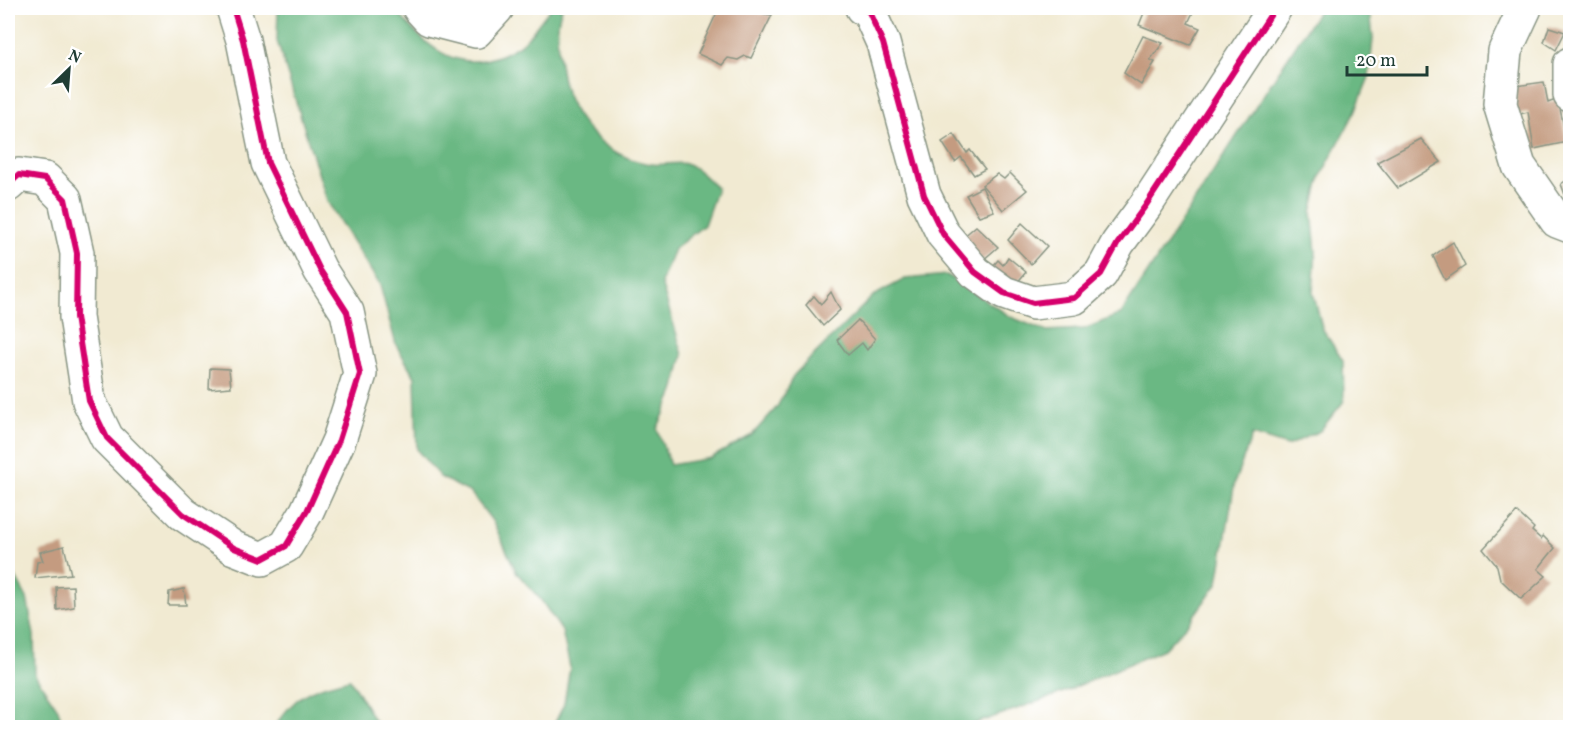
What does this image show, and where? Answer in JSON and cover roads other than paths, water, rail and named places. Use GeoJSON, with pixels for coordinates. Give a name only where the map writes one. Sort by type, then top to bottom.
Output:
{"type":"FeatureCollection","features":[{"type":"Feature","properties":{"kind":"street"},"geometry":{"type":"LineString","coordinates":[[8,185],[18,176],[45,178],[65,199],[77,253],[76,317],[89,401],[107,438],[183,514],[234,548],[262,559],[286,546],[307,511],[339,440],[360,374],[347,312],[320,270],[268,163],[243,40],[233,8]]}},
{"type":"Feature","properties":{"kind":"street"},"geometry":{"type":"LineString","coordinates":[[419,8],[429,19],[476,31],[497,8]]}},
{"type":"Feature","properties":{"kind":"street"},"geometry":{"type":"LineString","coordinates":[[862,8],[869,12],[883,43],[924,195],[943,234],[975,272],[1004,293],[1033,303],[1074,298],[1101,274],[1118,243],[1146,205],[1275,8]]}},
{"type":"Feature","properties":{"kind":"street"},"geometry":{"type":"LineString","coordinates":[[1526,8],[1505,51],[1500,104],[1519,166],[1557,221],[1570,226]]}},
{"type":"Feature","properties":{"kind":"street"},"geometry":{"type":"LineString","coordinates":[[1570,64],[1570,95]]}}]}
